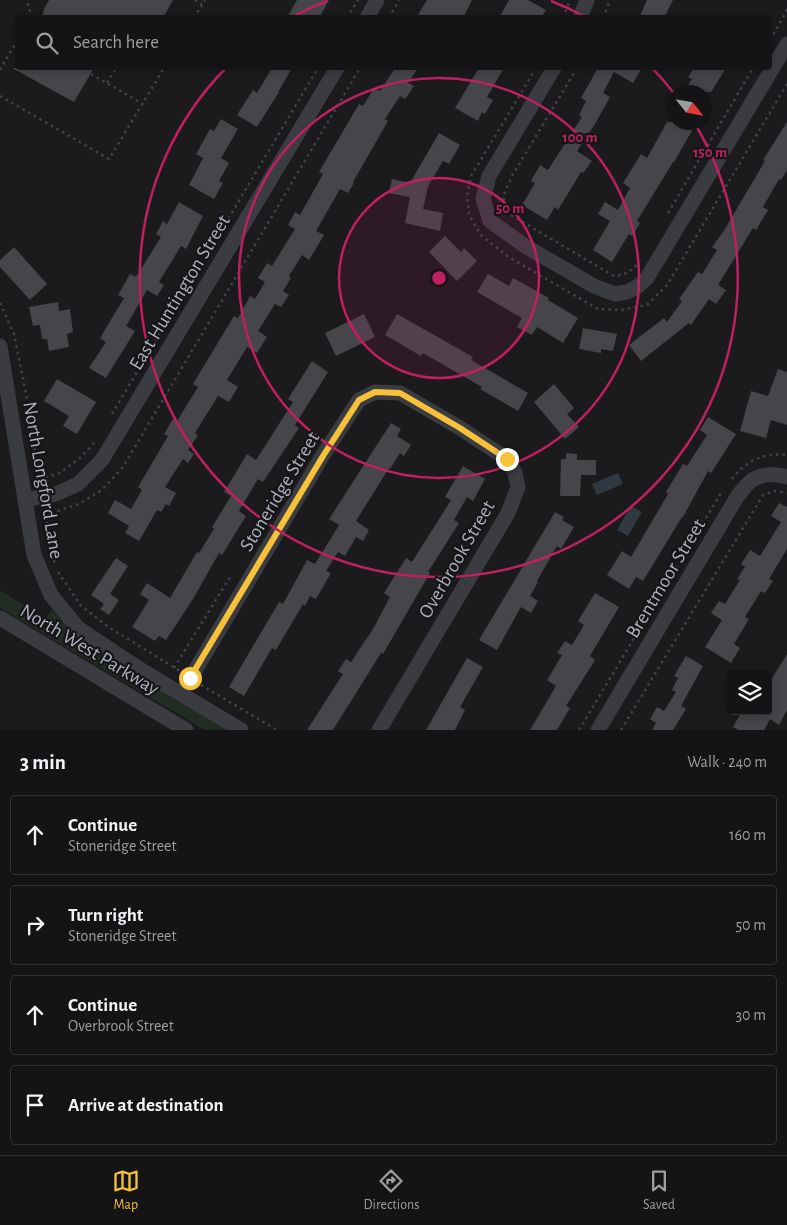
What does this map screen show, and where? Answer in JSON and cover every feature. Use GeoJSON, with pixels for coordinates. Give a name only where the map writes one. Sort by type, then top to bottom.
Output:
{"type":"FeatureCollection","features":[{"type":"Feature","properties":{"kind":"street"},"geometry":{"type":"LineString","coordinates":[[369,15],[377,0]]}},
{"type":"Feature","properties":{"kind":"street"},"geometry":{"type":"LineString","coordinates":[[581,15],[588,0]]}},
{"type":"Feature","properties":{"kind":"street"},"geometry":{"type":"LineString","coordinates":[[772,69],[787,44]]}},
{"type":"Feature","properties":{"kind":"street","name":"East Huntington Street"},"geometry":{"type":"LineString","coordinates":[[25,500],[56,494],[78,484],[102,460],[336,70]]}},
{"type":"Feature","properties":{"kind":"street"},"geometry":{"type":"LineString","coordinates":[[553,70],[489,176],[483,199],[490,222],[554,263],[594,286],[615,294],[627,292],[637,287],[647,278],[771,70]]}},
{"type":"Feature","properties":{"kind":"street","name":"North Longford Lane"},"geometry":{"type":"LineString","coordinates":[[0,346],[2,374],[34,555],[51,595],[78,628],[138,668],[241,730]]}},
{"type":"Feature","properties":{"kind":"street","name":"Stoneridge Street"},"geometry":{"type":"LineString","coordinates":[[182,694],[323,456],[359,400],[375,392],[400,393],[454,424]]}},
{"type":"Feature","properties":{"kind":"street","name":"Overbrook Street"},"geometry":{"type":"LineString","coordinates":[[379,730],[508,513],[518,487],[515,473],[507,459],[454,424]]}},
{"type":"Feature","properties":{"kind":"street","name":"Brentmoor Street"},"geometry":{"type":"LineString","coordinates":[[598,730],[737,497],[751,480],[762,476],[780,475],[787,477]]}},
{"type":"Feature","properties":{"kind":"street","name":"North West Parkway"},"geometry":{"type":"LineString","coordinates":[[0,618],[186,730]]}},
{"type":"Feature","properties":{"kind":"path"},"geometry":{"type":"LineString","coordinates":[[31,0],[28,5],[31,15]]}},
{"type":"Feature","properties":{"kind":"path"},"geometry":{"type":"LineString","coordinates":[[195,0],[202,4]]}},
{"type":"Feature","properties":{"kind":"path"},"geometry":{"type":"LineString","coordinates":[[196,15],[205,0]]}},
{"type":"Feature","properties":{"kind":"path"},"geometry":{"type":"LineString","coordinates":[[349,15],[358,0]]}},
{"type":"Feature","properties":{"kind":"path"},"geometry":{"type":"LineString","coordinates":[[391,15],[400,0]]}},
{"type":"Feature","properties":{"kind":"path"},"geometry":{"type":"LineString","coordinates":[[564,15],[570,0]]}},
{"type":"Feature","properties":{"kind":"path"},"geometry":{"type":"LineString","coordinates":[[603,15],[610,0]]}},
{"type":"Feature","properties":{"kind":"path"},"geometry":{"type":"LineString","coordinates":[[772,36],[786,12],[787,6]]}},
{"type":"Feature","properties":{"kind":"path"},"geometry":{"type":"LineString","coordinates":[[0,70],[15,44]]}},
{"type":"Feature","properties":{"kind":"path"},"geometry":{"type":"LineString","coordinates":[[107,83],[115,70]]}},
{"type":"Feature","properties":{"kind":"path"},"geometry":{"type":"LineString","coordinates":[[0,96],[109,160],[163,70]]}},
{"type":"Feature","properties":{"kind":"path"},"geometry":{"type":"LineString","coordinates":[[109,418],[317,70]]}},
{"type":"Feature","properties":{"kind":"path"},"geometry":{"type":"LineString","coordinates":[[44,515],[79,504],[102,490],[123,466],[359,70]]}},
{"type":"Feature","properties":{"kind":"path"},"geometry":{"type":"LineString","coordinates":[[535,70],[470,176],[467,196],[470,215],[480,236],[507,256],[598,309],[621,310],[647,305],[667,285],[787,84]]}},
{"type":"Feature","properties":{"kind":"path"},"geometry":{"type":"LineString","coordinates":[[576,70],[512,176],[503,203],[509,214],[614,276],[624,275],[633,270],[642,258]]}},
{"type":"Feature","properties":{"kind":"path"},"geometry":{"type":"LineString","coordinates":[[665,218],[752,70]]}},
{"type":"Feature","properties":{"kind":"path"},"geometry":{"type":"LineString","coordinates":[[91,74],[143,104]]}},
{"type":"Feature","properties":{"kind":"path"},"geometry":{"type":"LineString","coordinates":[[0,303],[14,334],[27,399],[44,515],[56,569],[81,606],[110,628],[277,730]]}},
{"type":"Feature","properties":{"kind":"path"},"geometry":{"type":"LineString","coordinates":[[39,478],[60,473],[80,458],[99,436]]}},
{"type":"Feature","properties":{"kind":"path"},"geometry":{"type":"LineString","coordinates":[[621,730],[763,495],[774,491],[787,493]]}},
{"type":"Feature","properties":{"kind":"path"},"geometry":{"type":"LineString","coordinates":[[174,668],[230,577]]}},
{"type":"Feature","properties":{"kind":"shaded area"},"geometry":{"type":"Polygon","coordinates":[[[618,473],[623,484],[597,495],[592,484],[618,473]]]}},
{"type":"Feature","properties":{"kind":"shaded area"},"geometry":{"type":"Polygon","coordinates":[[[631,506],[642,512],[628,536],[617,530],[631,506]]]}},
{"type":"Feature","properties":{"kind":"shaded area"},"geometry":{"type":"Polygon","coordinates":[[[0,590],[45,619],[52,609],[78,637],[231,730],[205,730],[0,608],[0,590]]]}},
{"type":"Feature","properties":{"kind":"building"},"geometry":{"type":"Polygon","coordinates":[[[49,0],[173,0],[165,15],[42,15],[49,0]]]}},
{"type":"Feature","properties":{"kind":"building"},"geometry":{"type":"Polygon","coordinates":[[[297,0],[329,0],[321,15],[289,15],[297,0]]]}},
{"type":"Feature","properties":{"kind":"building"},"geometry":{"type":"Polygon","coordinates":[[[427,0],[472,0],[464,15],[418,15],[427,0]]]}},
{"type":"Feature","properties":{"kind":"building"},"geometry":{"type":"Polygon","coordinates":[[[509,0],[528,0],[546,10],[543,15],[501,15],[509,0]]]}},
{"type":"Feature","properties":{"kind":"building"},"geometry":{"type":"Polygon","coordinates":[[[647,0],[673,0],[666,15],[640,15],[647,0]]]}},
{"type":"Feature","properties":{"kind":"building"},"geometry":{"type":"Polygon","coordinates":[[[16,70],[93,70],[74,102],[16,70]]]}},
{"type":"Feature","properties":{"kind":"building"},"geometry":{"type":"Polygon","coordinates":[[[271,70],[291,70],[257,127],[237,115],[253,90],[257,93],[271,70]]]}},
{"type":"Feature","properties":{"kind":"building"},"geometry":{"type":"Polygon","coordinates":[[[394,70],[417,70],[408,83],[414,86],[405,99],[400,96],[385,119],[388,121],[348,193],[340,189],[316,231],[324,235],[309,260],[302,255],[289,276],[291,278],[283,291],[289,295],[281,307],[275,304],[258,331],[267,337],[257,353],[247,347],[227,380],[238,387],[229,402],[218,396],[195,433],[198,435],[188,450],[194,454],[188,463],[183,459],[165,487],[176,493],[169,506],[166,504],[161,512],[157,510],[139,541],[125,533],[129,526],[108,513],[115,500],[131,509],[142,490],[138,487],[168,436],[164,434],[173,419],[177,421],[198,387],[193,384],[234,316],[238,318],[250,296],[255,299],[265,282],[258,278],[267,263],[272,266],[295,229],[288,225],[295,212],[300,215],[323,174],[319,172],[359,104],[363,106],[374,88],[380,91],[394,70]]]}},
{"type":"Feature","properties":{"kind":"building"},"geometry":{"type":"Polygon","coordinates":[[[478,70],[503,70],[487,97],[493,100],[485,114],[482,112],[478,121],[455,108],[478,70]]]}},
{"type":"Feature","properties":{"kind":"building"},"geometry":{"type":"Polygon","coordinates":[[[597,70],[641,70],[633,83],[614,72],[603,93],[610,97],[577,151],[592,161],[583,173],[581,172],[558,210],[555,207],[547,220],[522,205],[535,183],[531,181],[540,165],[548,170],[582,117],[579,115],[586,101],[581,98],[597,70]]]}},
{"type":"Feature","properties":{"kind":"building"},"geometry":{"type":"Polygon","coordinates":[[[693,70],[725,70],[712,90],[712,85],[688,85],[692,79],[688,77],[693,70]]]}},
{"type":"Feature","properties":{"kind":"building"},"geometry":{"type":"Polygon","coordinates":[[[221,119],[238,129],[221,158],[229,163],[219,181],[223,183],[214,199],[189,185],[203,158],[196,154],[210,129],[214,131],[221,119]]]}},
{"type":"Feature","properties":{"kind":"building"},"geometry":{"type":"Polygon","coordinates":[[[667,122],[667,130],[692,130],[637,221],[640,223],[632,236],[629,234],[612,262],[593,250],[610,221],[598,214],[605,202],[618,210],[630,188],[623,183],[641,154],[647,158],[667,122]]]}},
{"type":"Feature","properties":{"kind":"building"},"geometry":{"type":"Polygon","coordinates":[[[787,122],[787,170],[781,180],[779,179],[763,207],[768,210],[756,230],[753,228],[718,285],[726,290],[716,304],[709,299],[691,325],[689,323],[641,361],[629,345],[664,318],[667,322],[682,301],[679,299],[698,272],[702,274],[717,250],[712,247],[723,232],[765,161],[763,160],[787,122]]]}},
{"type":"Feature","properties":{"kind":"building"},"geometry":{"type":"Polygon","coordinates":[[[439,133],[460,145],[449,164],[443,161],[428,186],[423,209],[443,213],[440,231],[405,223],[410,197],[389,193],[392,179],[410,183],[439,133]]]}},
{"type":"Feature","properties":{"kind":"building"},"geometry":{"type":"Polygon","coordinates":[[[179,202],[203,216],[186,249],[181,246],[159,282],[164,285],[157,296],[147,290],[126,326],[135,331],[106,378],[89,368],[106,342],[100,338],[124,298],[118,295],[130,274],[136,277],[161,237],[156,234],[163,221],[167,224],[179,202]]]}},
{"type":"Feature","properties":{"kind":"building"},"geometry":{"type":"Polygon","coordinates":[[[445,236],[461,252],[464,248],[477,261],[457,281],[429,252],[445,236]]]}},
{"type":"Feature","properties":{"kind":"building"},"geometry":{"type":"Polygon","coordinates":[[[14,247],[47,284],[30,300],[0,267],[0,260],[14,247]]]}},
{"type":"Feature","properties":{"kind":"building"},"geometry":{"type":"Polygon","coordinates":[[[488,274],[509,286],[513,278],[549,298],[548,300],[578,318],[563,343],[537,327],[532,335],[517,327],[522,318],[477,292],[488,274]]]}},
{"type":"Feature","properties":{"kind":"building"},"geometry":{"type":"Polygon","coordinates":[[[58,302],[59,311],[70,309],[73,332],[67,334],[69,347],[49,351],[47,339],[42,339],[40,325],[33,326],[29,307],[58,302]]]}},
{"type":"Feature","properties":{"kind":"building"},"geometry":{"type":"Polygon","coordinates":[[[364,314],[375,337],[336,356],[325,333],[364,314]]]}},
{"type":"Feature","properties":{"kind":"building"},"geometry":{"type":"Polygon","coordinates":[[[397,314],[473,357],[471,360],[528,393],[518,411],[480,389],[482,387],[423,353],[421,356],[385,335],[397,314]]]}},
{"type":"Feature","properties":{"kind":"building"},"geometry":{"type":"Polygon","coordinates":[[[583,328],[617,334],[613,351],[601,349],[601,353],[579,349],[583,328]]]}},
{"type":"Feature","properties":{"kind":"building"},"geometry":{"type":"Polygon","coordinates":[[[312,361],[328,372],[295,425],[299,428],[263,482],[258,479],[239,511],[246,516],[222,555],[219,553],[193,599],[166,640],[159,636],[155,641],[132,627],[149,600],[140,594],[147,583],[170,598],[197,552],[199,553],[214,529],[212,527],[231,496],[224,492],[247,454],[256,460],[293,402],[288,399],[312,361]]]}},
{"type":"Feature","properties":{"kind":"building"},"geometry":{"type":"Polygon","coordinates":[[[778,369],[787,372],[787,425],[771,420],[766,438],[740,431],[751,391],[768,396],[778,369]]]}},
{"type":"Feature","properties":{"kind":"building"},"geometry":{"type":"Polygon","coordinates":[[[57,379],[96,402],[77,434],[63,426],[69,416],[44,401],[57,379]]]}},
{"type":"Feature","properties":{"kind":"building"},"geometry":{"type":"Polygon","coordinates":[[[554,384],[574,408],[567,414],[579,427],[565,439],[534,402],[554,384]]]}},
{"type":"Feature","properties":{"kind":"building"},"geometry":{"type":"Polygon","coordinates":[[[708,417],[736,434],[711,473],[708,471],[683,517],[643,581],[636,577],[629,589],[607,575],[622,551],[631,557],[668,494],[666,492],[683,464],[687,466],[707,435],[700,430],[708,417]]]}},
{"type":"Feature","properties":{"kind":"building"},"geometry":{"type":"Polygon","coordinates":[[[391,423],[401,429],[397,436],[411,445],[404,456],[400,453],[389,468],[356,521],[369,530],[363,541],[356,537],[345,556],[338,552],[326,571],[331,573],[316,599],[310,596],[305,606],[303,604],[276,650],[272,648],[244,696],[229,687],[279,602],[283,604],[307,560],[315,564],[339,525],[329,519],[391,423]]]}},
{"type":"Feature","properties":{"kind":"building"},"geometry":{"type":"Polygon","coordinates":[[[566,453],[577,454],[577,460],[596,460],[596,475],[581,475],[580,496],[560,496],[561,459],[566,459],[566,453]]]}},
{"type":"Feature","properties":{"kind":"building"},"geometry":{"type":"Polygon","coordinates":[[[463,466],[485,479],[473,501],[467,497],[454,520],[459,523],[428,572],[430,573],[383,654],[381,653],[333,730],[307,730],[343,674],[338,671],[346,659],[351,662],[373,629],[390,597],[384,593],[406,558],[412,562],[451,500],[445,497],[463,466]]]}},
{"type":"Feature","properties":{"kind":"building"},"geometry":{"type":"Polygon","coordinates":[[[779,503],[787,507],[787,549],[769,579],[773,581],[765,593],[761,591],[745,617],[749,619],[734,644],[740,648],[731,663],[705,647],[722,620],[711,613],[719,601],[725,604],[740,580],[737,579],[745,567],[741,564],[750,550],[760,556],[781,522],[771,516],[779,503]]]}},
{"type":"Feature","properties":{"kind":"building"},"geometry":{"type":"Polygon","coordinates":[[[555,512],[564,517],[562,520],[574,527],[561,549],[557,546],[537,581],[530,596],[538,601],[531,613],[521,607],[497,650],[479,640],[555,512]]]}},
{"type":"Feature","properties":{"kind":"building"},"geometry":{"type":"Polygon","coordinates":[[[116,558],[128,566],[110,594],[119,600],[109,615],[100,609],[104,604],[91,595],[116,558]]]}},
{"type":"Feature","properties":{"kind":"building"},"geometry":{"type":"Polygon","coordinates":[[[595,593],[619,607],[590,656],[595,660],[566,706],[570,708],[557,730],[530,730],[556,686],[547,680],[562,655],[557,653],[565,641],[572,645],[584,625],[578,621],[595,593]]]}},
{"type":"Feature","properties":{"kind":"building"},"geometry":{"type":"Polygon","coordinates":[[[787,654],[787,710],[779,725],[770,719],[764,730],[739,730],[733,727],[740,715],[772,715],[772,678],[787,654]]]}},
{"type":"Feature","properties":{"kind":"building"},"geometry":{"type":"Polygon","coordinates":[[[686,656],[703,666],[681,706],[686,709],[673,730],[652,730],[656,723],[650,719],[657,707],[664,711],[676,692],[672,690],[678,678],[674,676],[686,656]]]}},
{"type":"Feature","properties":{"kind":"building"},"geometry":{"type":"Polygon","coordinates":[[[467,658],[483,667],[460,707],[465,710],[455,730],[426,730],[467,658]]]}},
{"type":"Feature","properties":{"kind":"route"},"geometry":{"type":"LineString","coordinates":[[190,678],[323,456],[359,400],[375,392],[400,393],[460,428],[507,459]]}}]}
